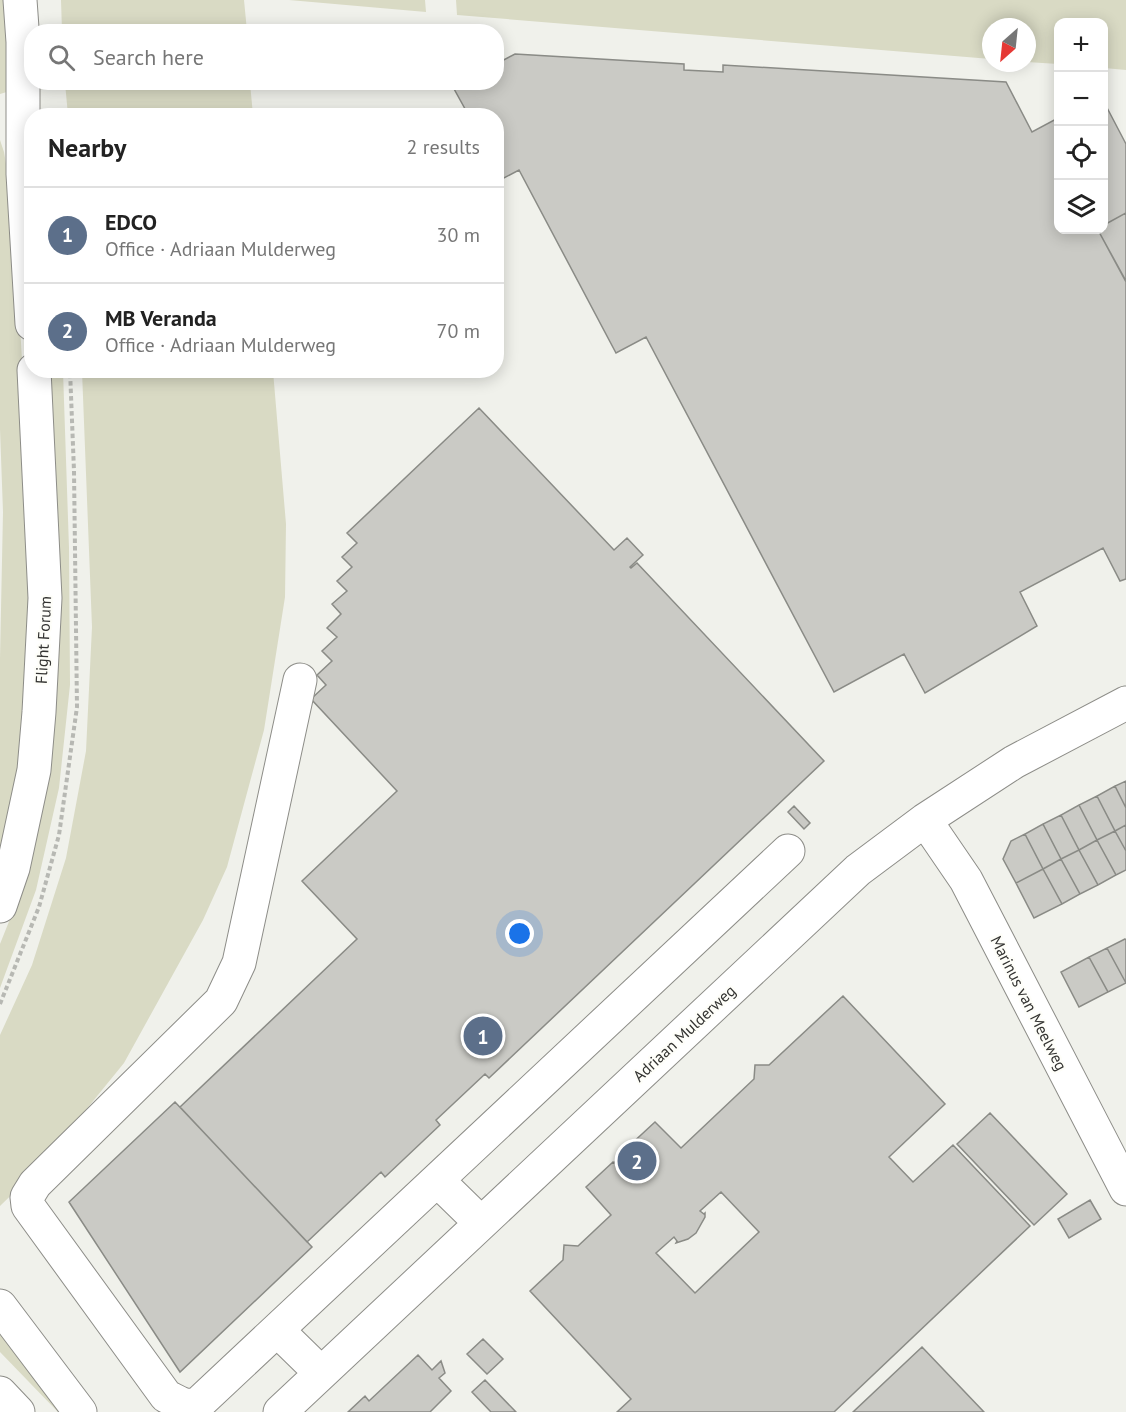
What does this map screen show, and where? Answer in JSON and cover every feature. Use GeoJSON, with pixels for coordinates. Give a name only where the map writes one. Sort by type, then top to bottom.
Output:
{"type":"FeatureCollection","features":[{"type":"Feature","properties":{"kind":"street"},"geometry":{"type":"LineString","coordinates":[[20,0],[23,42],[24,191]]}},
{"type":"Feature","properties":{"kind":"street"},"geometry":{"type":"LineString","coordinates":[[0,122],[23,174]]}},
{"type":"Feature","properties":{"kind":"street","name":"Flight Forum"},"geometry":{"type":"LineString","coordinates":[[0,906],[12,868],[34,770],[39,712],[45,598],[34,378]]}},
{"type":"Feature","properties":{"kind":"street"},"geometry":{"type":"LineString","coordinates":[[300,680],[239,963],[229,987],[221,1001],[35,1184],[27,1197],[28,1206],[166,1396],[183,1405],[192,1406],[199,1403],[788,851]]}},
{"type":"Feature","properties":{"kind":"street","name":"Adriaan Mulderweg"},"geometry":{"type":"LineString","coordinates":[[280,1412],[858,870],[925,820],[1014,762],[1126,703]]}},
{"type":"Feature","properties":{"kind":"street","name":"Marinus van Meelweg"},"geometry":{"type":"LineString","coordinates":[[925,820],[966,880],[1126,1189]]}},
{"type":"Feature","properties":{"kind":"street"},"geometry":{"type":"LineString","coordinates":[[437,1180],[482,1223]]}},
{"type":"Feature","properties":{"kind":"street"},"geometry":{"type":"LineString","coordinates":[[0,1306],[80,1412]]}},
{"type":"Feature","properties":{"kind":"street"},"geometry":{"type":"LineString","coordinates":[[277,1330],[321,1373]]}},
{"type":"Feature","properties":{"kind":"street"},"geometry":{"type":"LineString","coordinates":[[0,1393],[18,1412]]}},
{"type":"Feature","properties":{"kind":"green space"},"geometry":{"type":"Polygon","coordinates":[[[0,0],[11,0],[17,89],[0,94],[0,0]]]}},
{"type":"Feature","properties":{"kind":"green space"},"geometry":{"type":"Polygon","coordinates":[[[61,0],[244,0],[246,24],[62,24],[61,0]]]}},
{"type":"Feature","properties":{"kind":"green space"},"geometry":{"type":"Polygon","coordinates":[[[289,0],[425,0],[426,12],[289,0]]]}},
{"type":"Feature","properties":{"kind":"green space"},"geometry":{"type":"Polygon","coordinates":[[[456,0],[1126,0],[1126,70],[1108,68],[1108,18],[1054,18],[1054,64],[1036,63],[1036,18],[982,18],[982,58],[457,15],[456,0]]]}},
{"type":"Feature","properties":{"kind":"green space"},"geometry":{"type":"Polygon","coordinates":[[[66,90],[251,90],[252,108],[67,108],[66,90]]]}},
{"type":"Feature","properties":{"kind":"green space"},"geometry":{"type":"Polygon","coordinates":[[[0,140],[13,205],[23,377],[31,644],[24,750],[0,862],[3,512],[0,429],[0,140]]]}},
{"type":"Feature","properties":{"kind":"green space"},"geometry":{"type":"Polygon","coordinates":[[[47,378],[63,378],[69,548],[70,685],[59,788],[36,890],[0,988],[0,944],[16,904],[47,378]]]}},
{"type":"Feature","properties":{"kind":"green space"},"geometry":{"type":"Polygon","coordinates":[[[82,378],[274,378],[286,524],[285,597],[264,730],[227,867],[203,920],[124,1063],[37,1170],[0,1206],[0,1035],[32,965],[66,858],[86,751],[92,627],[82,378]]]}},
{"type":"Feature","properties":{"kind":"green space"},"geometry":{"type":"Polygon","coordinates":[[[0,1320],[68,1412],[58,1412],[0,1352],[0,1320]]]}},
{"type":"Feature","properties":{"kind":"building"},"geometry":{"type":"Polygon","coordinates":[[[515,54],[684,64],[684,70],[723,72],[723,65],[1006,82],[1032,132],[1054,120],[1054,234],[1100,234],[1126,282],[1126,579],[1120,581],[1103,548],[1020,592],[1037,626],[925,693],[904,654],[834,692],[646,337],[616,353],[519,170],[504,178],[504,108],[465,108],[455,90],[504,90],[504,60],[515,54]]]}},
{"type":"Feature","properties":{"kind":"building"},"geometry":{"type":"Polygon","coordinates":[[[1108,110],[1126,144],[1126,213],[1108,223],[1108,110]]]}},
{"type":"Feature","properties":{"kind":"building"},"geometry":{"type":"Polygon","coordinates":[[[1126,213],[1126,281],[1100,234],[1108,234],[1108,223],[1126,213]]]}},
{"type":"Feature","properties":{"kind":"building"},"geometry":{"type":"Polygon","coordinates":[[[479,408],[614,550],[627,538],[643,555],[630,567],[637,563],[824,761],[489,1078],[485,1074],[436,1120],[440,1125],[385,1177],[381,1172],[307,1242],[180,1107],[357,939],[302,881],[397,791],[311,699],[326,685],[317,675],[332,661],[322,651],[337,637],[327,628],[341,614],[332,604],[347,591],[337,581],[352,567],[342,557],[357,543],[347,533],[479,408]]]}},
{"type":"Feature","properties":{"kind":"building"},"geometry":{"type":"Polygon","coordinates":[[[1126,781],[1126,808],[1115,786],[1126,781]]]}},
{"type":"Feature","properties":{"kind":"building"},"geometry":{"type":"Polygon","coordinates":[[[1115,786],[1126,808],[1126,825],[1115,831],[1097,796],[1115,786]]]}},
{"type":"Feature","properties":{"kind":"building"},"geometry":{"type":"Polygon","coordinates":[[[1097,796],[1115,831],[1097,840],[1079,805],[1097,796]]]}},
{"type":"Feature","properties":{"kind":"building"},"geometry":{"type":"Polygon","coordinates":[[[1079,805],[1097,840],[1079,850],[1061,815],[1079,805]]]}},
{"type":"Feature","properties":{"kind":"building"},"geometry":{"type":"Polygon","coordinates":[[[794,806],[810,823],[804,829],[788,812],[794,806]]]}},
{"type":"Feature","properties":{"kind":"building"},"geometry":{"type":"Polygon","coordinates":[[[1061,815],[1079,850],[1061,859],[1043,824],[1061,815]]]}},
{"type":"Feature","properties":{"kind":"building"},"geometry":{"type":"Polygon","coordinates":[[[1043,824],[1061,859],[1043,869],[1025,834],[1043,824]]]}},
{"type":"Feature","properties":{"kind":"building"},"geometry":{"type":"Polygon","coordinates":[[[1126,825],[1126,851],[1115,831],[1126,825]]]}},
{"type":"Feature","properties":{"kind":"building"},"geometry":{"type":"Polygon","coordinates":[[[1115,831],[1126,851],[1126,870],[1116,875],[1097,840],[1115,831]]]}},
{"type":"Feature","properties":{"kind":"building"},"geometry":{"type":"Polygon","coordinates":[[[1025,834],[1043,869],[1016,883],[1003,859],[1011,841],[1025,834]]]}},
{"type":"Feature","properties":{"kind":"building"},"geometry":{"type":"Polygon","coordinates":[[[1097,840],[1116,875],[1098,885],[1079,850],[1097,840]]]}},
{"type":"Feature","properties":{"kind":"building"},"geometry":{"type":"Polygon","coordinates":[[[1079,850],[1098,885],[1080,894],[1061,859],[1079,850]]]}},
{"type":"Feature","properties":{"kind":"building"},"geometry":{"type":"Polygon","coordinates":[[[1061,859],[1080,894],[1062,904],[1043,869],[1061,859]]]}},
{"type":"Feature","properties":{"kind":"building"},"geometry":{"type":"Polygon","coordinates":[[[1043,869],[1062,904],[1034,918],[1016,883],[1043,869]]]}},
{"type":"Feature","properties":{"kind":"building"},"geometry":{"type":"Polygon","coordinates":[[[1126,940],[1126,983],[1107,948],[1126,940]]]}},
{"type":"Feature","properties":{"kind":"building"},"geometry":{"type":"Polygon","coordinates":[[[1107,948],[1126,983],[1108,992],[1089,957],[1107,948]]]}},
{"type":"Feature","properties":{"kind":"building"},"geometry":{"type":"Polygon","coordinates":[[[1089,957],[1108,992],[1079,1007],[1061,972],[1089,957]]]}},
{"type":"Feature","properties":{"kind":"building"},"geometry":{"type":"Polygon","coordinates":[[[843,996],[945,1104],[889,1157],[913,1182],[953,1145],[1030,1226],[834,1412],[617,1412],[631,1399],[530,1291],[563,1260],[564,1245],[578,1246],[611,1215],[586,1187],[613,1162],[617,1159],[619,1161],[627,1153],[628,1147],[655,1122],[681,1148],[754,1079],[755,1065],[769,1065],[843,996]],[[721,1192],[700,1211],[705,1213],[705,1217],[696,1233],[676,1243],[674,1237],[656,1253],[695,1293],[759,1232],[721,1192]]]}},
{"type":"Feature","properties":{"kind":"building"},"geometry":{"type":"Polygon","coordinates":[[[175,1102],[312,1247],[180,1372],[69,1202],[175,1102]]]}},
{"type":"Feature","properties":{"kind":"building"},"geometry":{"type":"Polygon","coordinates":[[[990,1113],[1067,1194],[1034,1225],[957,1144],[990,1113]]]}},
{"type":"Feature","properties":{"kind":"building"},"geometry":{"type":"Polygon","coordinates":[[[1090,1200],[1101,1219],[1069,1238],[1058,1219],[1090,1200]]]}},
{"type":"Feature","properties":{"kind":"building"},"geometry":{"type":"Polygon","coordinates":[[[483,1339],[503,1359],[487,1374],[467,1354],[483,1339]]]}},
{"type":"Feature","properties":{"kind":"building"},"geometry":{"type":"Polygon","coordinates":[[[922,1347],[984,1412],[853,1412],[922,1347]]]}},
{"type":"Feature","properties":{"kind":"building"},"geometry":{"type":"Polygon","coordinates":[[[418,1355],[432,1370],[441,1361],[445,1373],[439,1378],[451,1391],[430,1412],[348,1412],[365,1396],[369,1401],[418,1355]]]}},
{"type":"Feature","properties":{"kind":"building"},"geometry":{"type":"Polygon","coordinates":[[[485,1380],[516,1412],[491,1412],[472,1392],[485,1380]]]}},
{"type":"Feature","properties":{"kind":"place","name":"EDCO"},"geometry":{"type":"Point","coordinates":[483,1036]}},
{"type":"Feature","properties":{"kind":"place","name":"MB Veranda"},"geometry":{"type":"Point","coordinates":[637,1161]}}]}
